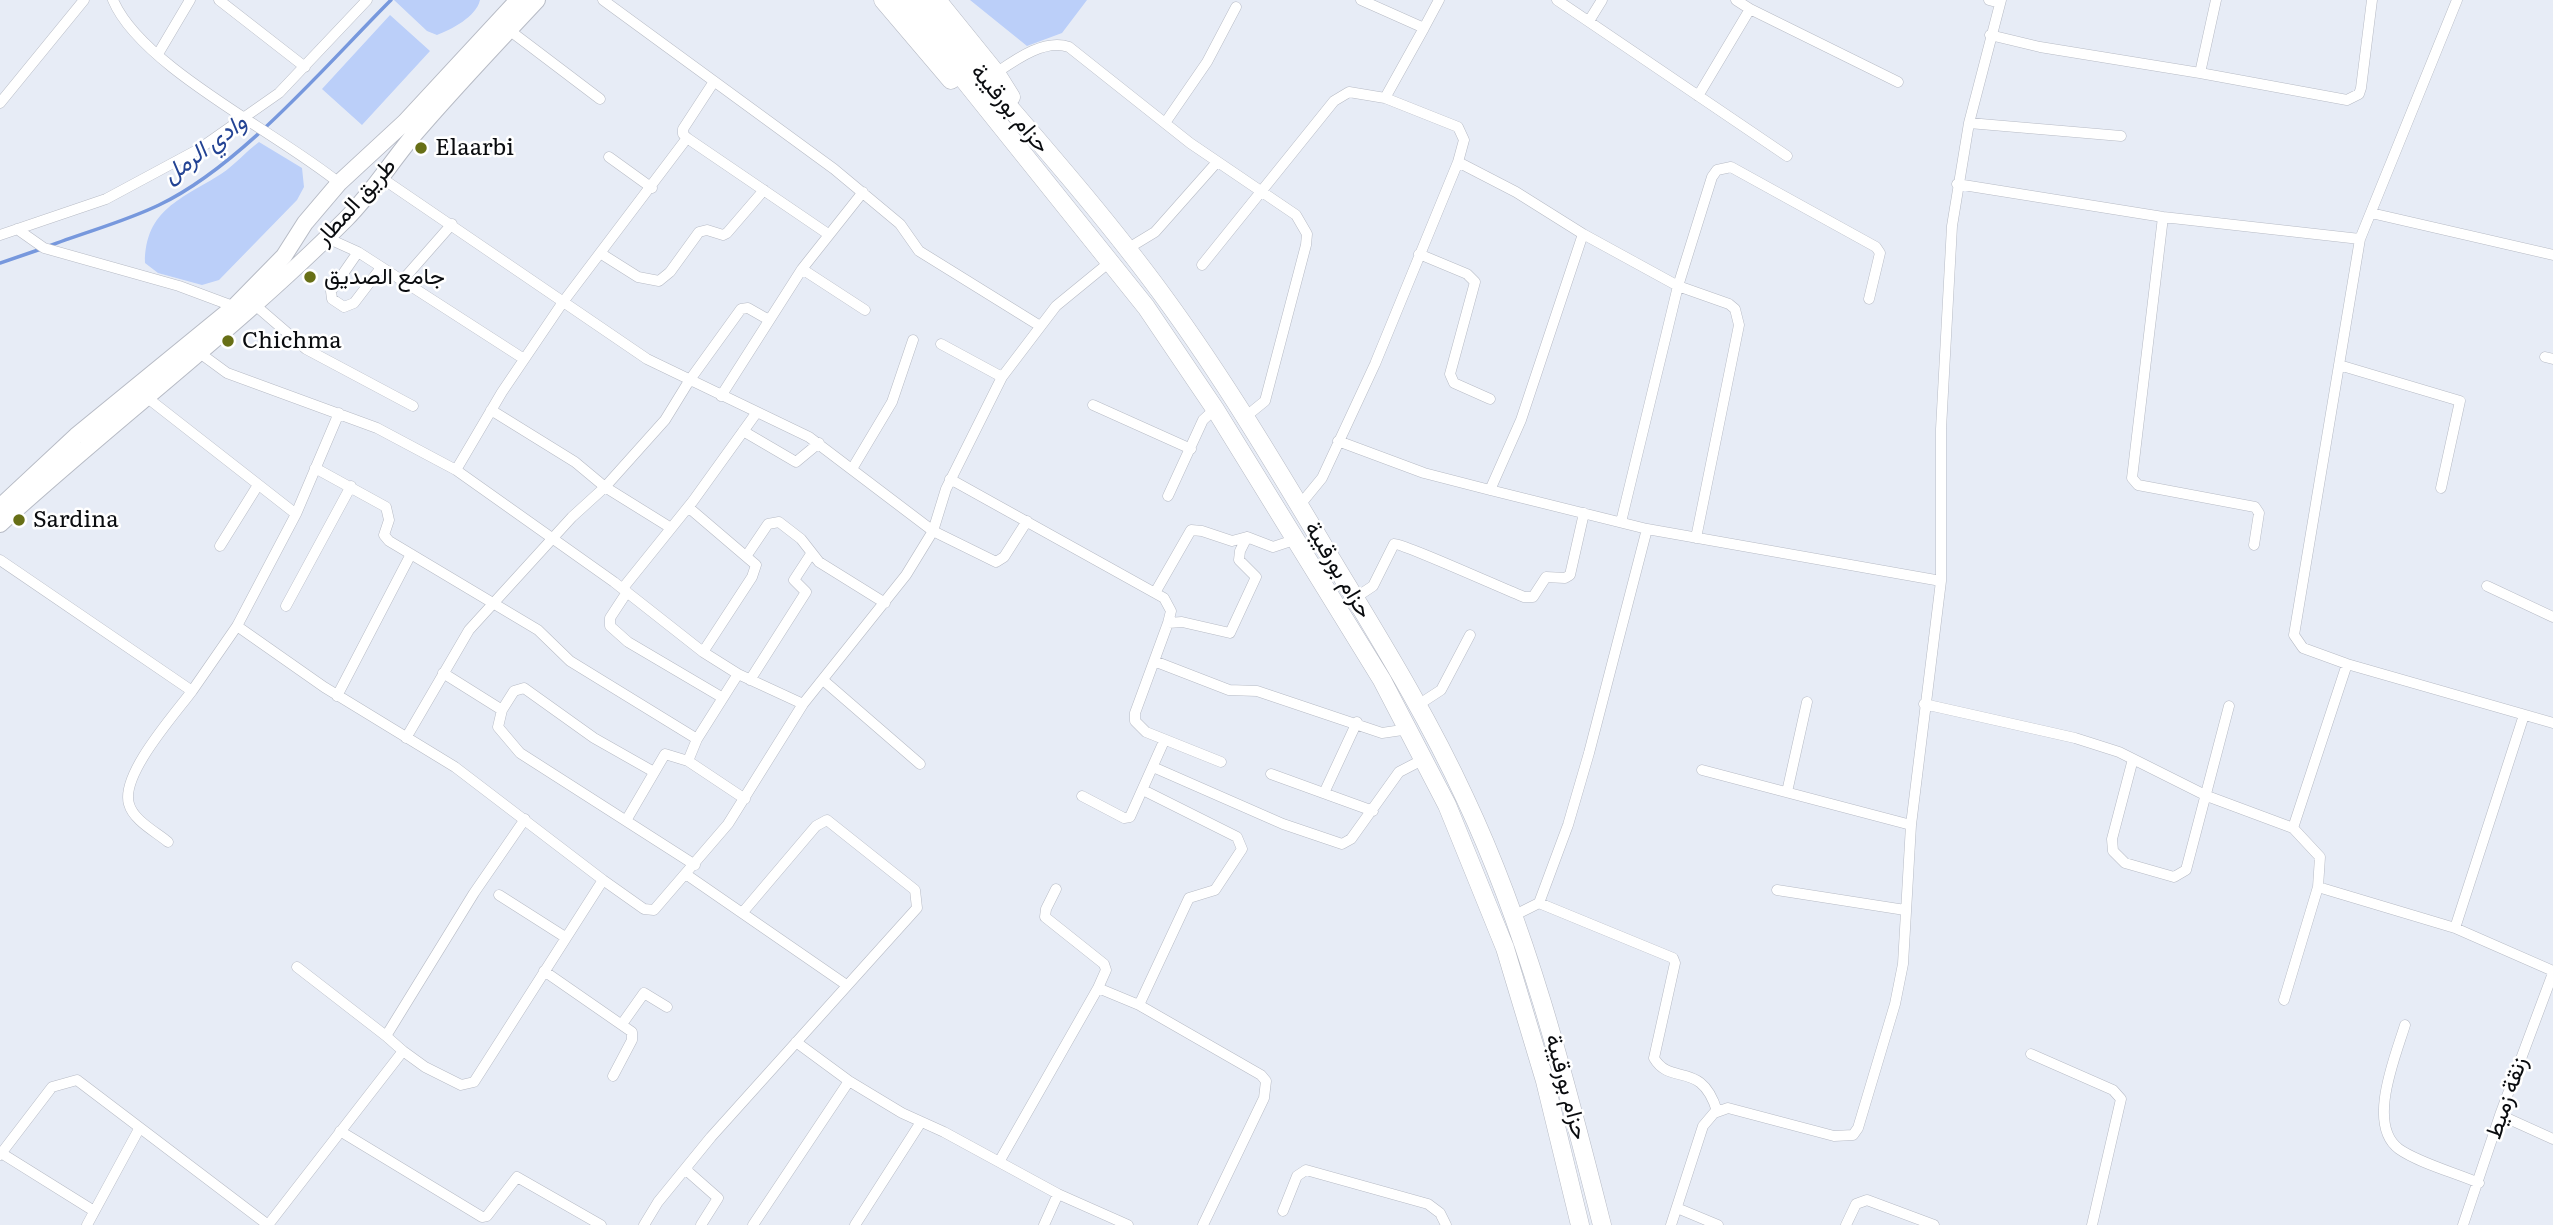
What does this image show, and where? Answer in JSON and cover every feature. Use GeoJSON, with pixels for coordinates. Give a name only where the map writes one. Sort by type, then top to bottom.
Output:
{"type":"FeatureCollection","features":[{"type":"Feature","properties":{"kind":"highway"},"geometry":{"type":"LineString","coordinates":[[883,0],[957,88],[1031,146]]}},
{"type":"Feature","properties":{"kind":"highway","name":"حزام بورقيبة"},"geometry":{"type":"LineString","coordinates":[[900,0],[1127,249],[1171,307],[1299,506],[1418,705],[1465,797],[1514,916],[1549,1021],[1602,1225]]}},
{"type":"Feature","properties":{"kind":"highway","name":"حزام بورقيبة"},"geometry":{"type":"LineString","coordinates":[[918,0],[1031,146],[1215,409],[1297,539],[1409,729],[1478,874],[1505,948],[1545,1082],[1580,1225]]}},
{"type":"Feature","properties":{"kind":"highway"},"geometry":{"type":"LineString","coordinates":[[937,0],[996,73],[1031,146]]}},
{"type":"Feature","properties":{"kind":"main road","name":"طريق المطار"},"geometry":{"type":"LineString","coordinates":[[246,309],[305,223],[339,183],[405,122],[518,0]]}},
{"type":"Feature","properties":{"kind":"main road","name":"طريق المطار"},"geometry":{"type":"LineString","coordinates":[[0,507],[76,436],[141,392],[246,309],[324,241],[537,0]]}},
{"type":"Feature","properties":{"kind":"main road"},"geometry":{"type":"LineString","coordinates":[[374,150],[387,172]]}},
{"type":"Feature","properties":{"kind":"main road"},"geometry":{"type":"LineString","coordinates":[[305,223],[324,241]]}},
{"type":"Feature","properties":{"kind":"main road","name":"طريق المطار"},"geometry":{"type":"LineString","coordinates":[[0,524],[141,392]]}},
{"type":"Feature","properties":{"kind":"street"},"geometry":{"type":"LineString","coordinates":[[0,103],[84,0]]}},
{"type":"Feature","properties":{"kind":"street"},"geometry":{"type":"LineString","coordinates":[[113,0],[127,24],[158,54],[200,87],[339,183]]}},
{"type":"Feature","properties":{"kind":"street"},"geometry":{"type":"LineString","coordinates":[[158,54],[190,0]]}},
{"type":"Feature","properties":{"kind":"street"},"geometry":{"type":"LineString","coordinates":[[219,0],[304,67]]}},
{"type":"Feature","properties":{"kind":"street"},"geometry":{"type":"LineString","coordinates":[[0,235],[86,207],[131,188],[180,162],[279,93],[367,0]]}},
{"type":"Feature","properties":{"kind":"street"},"geometry":{"type":"LineString","coordinates":[[603,0],[863,192],[900,224],[919,251],[1040,326]]}},
{"type":"Feature","properties":{"kind":"street"},"geometry":{"type":"LineString","coordinates":[[1361,0],[1424,28]]}},
{"type":"Feature","properties":{"kind":"street"},"geometry":{"type":"LineString","coordinates":[[1385,98],[1439,0]]}},
{"type":"Feature","properties":{"kind":"street"},"geometry":{"type":"LineString","coordinates":[[1557,0],[1787,156]]}},
{"type":"Feature","properties":{"kind":"street"},"geometry":{"type":"LineString","coordinates":[[1589,21],[1602,0]]}},
{"type":"Feature","properties":{"kind":"street"},"geometry":{"type":"LineString","coordinates":[[1736,0],[1898,82]]}},
{"type":"Feature","properties":{"kind":"street"},"geometry":{"type":"LineString","coordinates":[[1671,1225],[1703,1126],[1717,1111],[1728,1108],[1834,1136],[1847,1137],[1855,1132],[1895,1004],[1903,964],[1911,825],[1941,581],[1941,429],[1957,184],[1990,35],[2001,2],[1989,0]]}},
{"type":"Feature","properties":{"kind":"street"},"geometry":{"type":"LineString","coordinates":[[2200,73],[2216,0]]}},
{"type":"Feature","properties":{"kind":"street"},"geometry":{"type":"LineString","coordinates":[[1990,35],[2040,47],[2347,100],[2354,98],[2361,88],[2372,0]]}},
{"type":"Feature","properties":{"kind":"street"},"geometry":{"type":"LineString","coordinates":[[2457,0],[2360,239],[2294,635],[2303,648],[2347,664],[2553,723]]}},
{"type":"Feature","properties":{"kind":"street"},"geometry":{"type":"LineString","coordinates":[[1165,123],[1207,62],[1236,7]]}},
{"type":"Feature","properties":{"kind":"street"},"geometry":{"type":"LineString","coordinates":[[1698,96],[1750,9]]}},
{"type":"Feature","properties":{"kind":"street"},"geometry":{"type":"LineString","coordinates":[[509,30],[600,99]]}},
{"type":"Feature","properties":{"kind":"street"},"geometry":{"type":"LineString","coordinates":[[996,73],[1017,58],[1061,44],[1076,52],[1217,162],[1296,215],[1307,234],[1265,401],[1244,418]]}},
{"type":"Feature","properties":{"kind":"street"},"geometry":{"type":"LineString","coordinates":[[713,83],[682,134],[828,233]]}},
{"type":"Feature","properties":{"kind":"street"},"geometry":{"type":"LineString","coordinates":[[1202,265],[1339,96],[1355,92],[1385,98],[1458,127],[1464,140],[1458,162],[1375,364],[1322,478],[1299,506]]}},
{"type":"Feature","properties":{"kind":"street"},"geometry":{"type":"LineString","coordinates":[[1969,123],[2121,136]]}},
{"type":"Feature","properties":{"kind":"street"},"geometry":{"type":"LineString","coordinates":[[456,470],[491,410],[563,302],[652,188],[687,138]]}},
{"type":"Feature","properties":{"kind":"street"},"geometry":{"type":"LineString","coordinates":[[609,157],[652,188]]}},
{"type":"Feature","properties":{"kind":"street"},"geometry":{"type":"LineString","coordinates":[[1127,249],[1155,232],[1217,162]]}},
{"type":"Feature","properties":{"kind":"street"},"geometry":{"type":"LineString","coordinates":[[1458,162],[1516,191],[1583,234],[1678,286],[1735,309],[1739,325],[1696,538]]}},
{"type":"Feature","properties":{"kind":"street"},"geometry":{"type":"LineString","coordinates":[[1621,522],[1678,286],[1712,177],[1717,170],[1731,167],[1876,247],[1880,253],[1869,299]]}},
{"type":"Feature","properties":{"kind":"street"},"geometry":{"type":"LineString","coordinates":[[387,172],[452,224],[647,359],[819,443],[933,531],[996,562],[1004,557],[1027,521]]}},
{"type":"Feature","properties":{"kind":"street"},"geometry":{"type":"LineString","coordinates":[[1957,184],[2162,217],[2360,239]]}},
{"type":"Feature","properties":{"kind":"street"},"geometry":{"type":"LineString","coordinates":[[600,253],[638,277],[659,281],[670,272],[699,232],[707,230],[723,235],[727,233],[764,190]]}},
{"type":"Feature","properties":{"kind":"street"},"geometry":{"type":"LineString","coordinates":[[721,396],[802,270],[828,233],[863,192]]}},
{"type":"Feature","properties":{"kind":"street"},"geometry":{"type":"LineString","coordinates":[[2371,213],[2553,255]]}},
{"type":"Feature","properties":{"kind":"street"},"geometry":{"type":"LineString","coordinates":[[2162,217],[2132,478],[2137,485],[2255,507],[2259,513],[2254,545]]}},
{"type":"Feature","properties":{"kind":"street"},"geometry":{"type":"LineString","coordinates":[[401,282],[452,224]]}},
{"type":"Feature","properties":{"kind":"street"},"geometry":{"type":"LineString","coordinates":[[17,229],[44,248],[179,286],[246,309],[306,349],[413,405]]}},
{"type":"Feature","properties":{"kind":"street"},"geometry":{"type":"LineString","coordinates":[[1490,490],[1521,420],[1583,234]]}},
{"type":"Feature","properties":{"kind":"street"},"geometry":{"type":"LineString","coordinates":[[324,241],[358,253],[524,359]]}},
{"type":"Feature","properties":{"kind":"street"},"geometry":{"type":"LineString","coordinates":[[358,253],[331,291],[332,299],[344,307],[354,303],[380,269]]}},
{"type":"Feature","properties":{"kind":"street"},"geometry":{"type":"LineString","coordinates":[[1419,254],[1467,274],[1475,282],[1450,374],[1454,383],[1490,399]]}},
{"type":"Feature","properties":{"kind":"street"},"geometry":{"type":"LineString","coordinates":[[237,626],[337,696],[455,768],[603,880],[649,911],[657,908],[687,875],[746,799],[803,704],[885,603],[933,531],[950,479],[1002,377],[1040,326],[1068,295],[1111,260]]}},
{"type":"Feature","properties":{"kind":"street"},"geometry":{"type":"LineString","coordinates":[[802,270],[865,310]]}},
{"type":"Feature","properties":{"kind":"street"},"geometry":{"type":"LineString","coordinates":[[406,738],[460,642],[491,604],[660,427],[689,381],[741,309],[748,308],[768,320]]}},
{"type":"Feature","properties":{"kind":"street"},"geometry":{"type":"LineString","coordinates":[[852,469],[892,402],[913,340]]}},
{"type":"Feature","properties":{"kind":"street"},"geometry":{"type":"LineString","coordinates":[[941,344],[1002,377]]}},
{"type":"Feature","properties":{"kind":"street"},"geometry":{"type":"LineString","coordinates":[[195,349],[227,373],[377,428],[456,470],[555,538],[703,652],[738,674],[803,704]]}},
{"type":"Feature","properties":{"kind":"street"},"geometry":{"type":"LineString","coordinates":[[2339,365],[2460,401],[2441,488]]}},
{"type":"Feature","properties":{"kind":"street"},"geometry":{"type":"LineString","coordinates":[[141,392],[296,514]]}},
{"type":"Feature","properties":{"kind":"street"},"geometry":{"type":"LineString","coordinates":[[1093,405],[1191,449]]}},
{"type":"Feature","properties":{"kind":"street"},"geometry":{"type":"LineString","coordinates":[[1168,496],[1203,420],[1215,409]]}},
{"type":"Feature","properties":{"kind":"street"},"geometry":{"type":"LineString","coordinates":[[491,410],[575,462],[605,487],[671,528]]}},
{"type":"Feature","properties":{"kind":"street"},"geometry":{"type":"LineString","coordinates":[[169,842],[133,813],[128,804],[128,792],[135,770],[237,626],[296,514],[339,412]]}},
{"type":"Feature","properties":{"kind":"street"},"geometry":{"type":"LineString","coordinates":[[723,698],[628,642],[610,626],[610,618],[625,590],[757,412]]}},
{"type":"Feature","properties":{"kind":"street"},"geometry":{"type":"LineString","coordinates":[[743,431],[796,462],[819,443]]}},
{"type":"Feature","properties":{"kind":"street"},"geometry":{"type":"LineString","coordinates":[[1338,441],[1424,473],[1647,529],[1941,581]]}},
{"type":"Feature","properties":{"kind":"street"},"geometry":{"type":"LineString","coordinates":[[315,468],[386,507],[389,520],[384,535],[491,604],[545,635],[570,661],[697,739]]}},
{"type":"Feature","properties":{"kind":"street"},"geometry":{"type":"LineString","coordinates":[[950,479],[1156,591],[1169,604],[1168,623],[1135,713],[1135,721],[1142,729],[1164,741],[1221,762]]}},
{"type":"Feature","properties":{"kind":"street"},"geometry":{"type":"LineString","coordinates":[[220,547],[258,485]]}},
{"type":"Feature","properties":{"kind":"street"},"geometry":{"type":"LineString","coordinates":[[286,606],[351,486]]}},
{"type":"Feature","properties":{"kind":"street"},"geometry":{"type":"LineString","coordinates":[[688,507],[747,555],[757,569],[703,652]]}},
{"type":"Feature","properties":{"kind":"street"},"geometry":{"type":"LineString","coordinates":[[1355,598],[1373,586],[1394,544],[1402,543],[1432,560],[1524,597],[1533,597],[1548,576],[1565,578],[1570,575],[1584,513]]}},
{"type":"Feature","properties":{"kind":"street"},"geometry":{"type":"LineString","coordinates":[[747,555],[761,533],[773,522],[801,539],[811,554],[885,603]]}},
{"type":"Feature","properties":{"kind":"street"},"geometry":{"type":"LineString","coordinates":[[1514,916],[1539,903],[1568,825],[1647,529]]}},
{"type":"Feature","properties":{"kind":"street"},"geometry":{"type":"LineString","coordinates":[[1156,591],[1191,530],[1232,541],[1247,537],[1273,547],[1297,539]]}},
{"type":"Feature","properties":{"kind":"street"},"geometry":{"type":"LineString","coordinates":[[1168,623],[1182,622],[1230,633],[1256,577],[1240,560],[1240,551],[1247,537]]}},
{"type":"Feature","properties":{"kind":"street"},"geometry":{"type":"LineString","coordinates":[[337,696],[411,554]]}},
{"type":"Feature","properties":{"kind":"street"},"geometry":{"type":"LineString","coordinates":[[750,680],[806,592],[794,580],[811,554]]}},
{"type":"Feature","properties":{"kind":"street"},"geometry":{"type":"LineString","coordinates":[[0,560],[192,691]]}},
{"type":"Feature","properties":{"kind":"street"},"geometry":{"type":"LineString","coordinates":[[2487,586],[2553,617]]}},
{"type":"Feature","properties":{"kind":"street"},"geometry":{"type":"LineString","coordinates":[[1418,705],[1441,690],[1470,635]]}},
{"type":"Feature","properties":{"kind":"street"},"geometry":{"type":"LineString","coordinates":[[1154,661],[1228,690],[1256,691],[1357,722],[1382,733],[1409,729]]}},
{"type":"Feature","properties":{"kind":"street"},"geometry":{"type":"LineString","coordinates":[[2293,828],[2347,664]]}},
{"type":"Feature","properties":{"kind":"street"},"geometry":{"type":"LineString","coordinates":[[443,673],[502,710]]}},
{"type":"Feature","properties":{"kind":"street"},"geometry":{"type":"LineString","coordinates":[[688,761],[697,739],[738,674]]}},
{"type":"Feature","properties":{"kind":"street"},"geometry":{"type":"LineString","coordinates":[[823,680],[920,764]]}},
{"type":"Feature","properties":{"kind":"street"},"geometry":{"type":"LineString","coordinates":[[654,772],[594,738],[524,688],[514,691],[502,710],[498,727],[512,747],[695,865]]}},
{"type":"Feature","properties":{"kind":"street"},"geometry":{"type":"LineString","coordinates":[[1787,792],[1807,702]]}},
{"type":"Feature","properties":{"kind":"street"},"geometry":{"type":"LineString","coordinates":[[1924,704],[2075,738],[2133,759],[2207,796],[2293,828],[2320,858],[2318,887],[2284,1000]]}},
{"type":"Feature","properties":{"kind":"street"},"geometry":{"type":"LineString","coordinates":[[2133,759],[2112,845],[2118,858],[2125,863],[2174,877],[2181,875],[2186,870],[2230,706]]}},
{"type":"Feature","properties":{"kind":"street"},"geometry":{"type":"LineString","coordinates":[[2455,928],[2524,715]]}},
{"type":"Feature","properties":{"kind":"street"},"geometry":{"type":"LineString","coordinates":[[1324,793],[1357,722]]}},
{"type":"Feature","properties":{"kind":"street"},"geometry":{"type":"LineString","coordinates":[[1082,796],[1128,818],[1133,814],[1164,741]]}},
{"type":"Feature","properties":{"kind":"street"},"geometry":{"type":"LineString","coordinates":[[627,819],[665,754],[688,761],[746,799]]}},
{"type":"Feature","properties":{"kind":"street"},"geometry":{"type":"LineString","coordinates":[[1153,767],[1332,843],[1342,844],[1351,839],[1399,772],[1424,759]]}},
{"type":"Feature","properties":{"kind":"street"},"geometry":{"type":"LineString","coordinates":[[1702,770],[1911,825]]}},
{"type":"Feature","properties":{"kind":"street"},"geometry":{"type":"LineString","coordinates":[[1271,774],[1373,811]]}},
{"type":"Feature","properties":{"kind":"street"},"geometry":{"type":"LineString","coordinates":[[1139,1005],[1189,898],[1215,890],[1233,864],[1242,844],[1237,837],[1143,790]]}},
{"type":"Feature","properties":{"kind":"street"},"geometry":{"type":"LineString","coordinates":[[386,1036],[474,893],[525,819]]}},
{"type":"Feature","properties":{"kind":"street"},"geometry":{"type":"LineString","coordinates":[[644,1225],[685,1169],[845,984],[917,908],[918,901],[915,890],[827,820],[816,826],[743,912]]}},
{"type":"Feature","properties":{"kind":"street"},"geometry":{"type":"LineString","coordinates":[[687,875],[845,984]]}},
{"type":"Feature","properties":{"kind":"street"},"geometry":{"type":"LineString","coordinates":[[298,967],[403,1051],[449,1080],[470,1085],[603,880]]}},
{"type":"Feature","properties":{"kind":"street"},"geometry":{"type":"LineString","coordinates":[[2318,887],[2455,928],[2553,972]]}},
{"type":"Feature","properties":{"kind":"street"},"geometry":{"type":"LineString","coordinates":[[999,1162],[1106,970],[1104,964],[1045,917],[1056,889]]}},
{"type":"Feature","properties":{"kind":"street"},"geometry":{"type":"LineString","coordinates":[[1777,890],[1905,910]]}},
{"type":"Feature","properties":{"kind":"street"},"geometry":{"type":"LineString","coordinates":[[499,895],[565,937]]}},
{"type":"Feature","properties":{"kind":"street"},"geometry":{"type":"LineString","coordinates":[[1539,903],[1662,950],[1673,958],[1675,963],[1654,1058],[1664,1068],[1702,1081],[1713,1097],[1717,1111]]}},
{"type":"Feature","properties":{"kind":"street"},"geometry":{"type":"LineString","coordinates":[[544,971],[622,1024],[633,1036],[613,1076]]}},
{"type":"Feature","properties":{"kind":"street","name":"زنقة زميط"},"geometry":{"type":"LineString","coordinates":[[2463,1225],[2500,1115],[2550,991],[2553,972]]}},
{"type":"Feature","properties":{"kind":"street"},"geometry":{"type":"LineString","coordinates":[[1098,988],[1139,1005],[1261,1075],[1266,1081],[1259,1108],[1203,1225]]}},
{"type":"Feature","properties":{"kind":"street"},"geometry":{"type":"LineString","coordinates":[[622,1024],[644,993],[667,1007]]}},
{"type":"Feature","properties":{"kind":"street"},"geometry":{"type":"LineString","coordinates":[[2404,1025],[2383,1105],[2392,1141],[2399,1149],[2479,1183]]}},
{"type":"Feature","properties":{"kind":"street"},"geometry":{"type":"LineString","coordinates":[[796,1042],[849,1081],[921,1122],[1058,1194],[1128,1225]]}},
{"type":"Feature","properties":{"kind":"street"},"geometry":{"type":"LineString","coordinates":[[94,1210],[0,1154],[52,1087],[65,1081],[77,1080],[268,1225],[403,1051]]}},
{"type":"Feature","properties":{"kind":"street"},"geometry":{"type":"LineString","coordinates":[[2031,1054],[2113,1090],[2121,1099],[2092,1225]]}},
{"type":"Feature","properties":{"kind":"street"},"geometry":{"type":"LineString","coordinates":[[753,1225],[849,1081]]}},
{"type":"Feature","properties":{"kind":"street"},"geometry":{"type":"LineString","coordinates":[[2500,1115],[2553,1139]]}},
{"type":"Feature","properties":{"kind":"street"},"geometry":{"type":"LineString","coordinates":[[855,1225],[921,1122]]}},
{"type":"Feature","properties":{"kind":"street"},"geometry":{"type":"LineString","coordinates":[[89,1224],[139,1129]]}},
{"type":"Feature","properties":{"kind":"street"},"geometry":{"type":"LineString","coordinates":[[340,1131],[482,1217],[517,1177],[601,1225]]}},
{"type":"Feature","properties":{"kind":"street"},"geometry":{"type":"LineString","coordinates":[[685,1169],[718,1198],[701,1225]]}},
{"type":"Feature","properties":{"kind":"street"},"geometry":{"type":"LineString","coordinates":[[1283,1211],[1297,1176],[1306,1170],[1429,1204],[1440,1213],[1446,1225]]}},
{"type":"Feature","properties":{"kind":"street"},"geometry":{"type":"LineString","coordinates":[[1044,1225],[1058,1194]]}},
{"type":"Feature","properties":{"kind":"street"},"geometry":{"type":"LineString","coordinates":[[1846,1225],[1856,1204],[1867,1200],[1934,1225]]}},
{"type":"Feature","properties":{"kind":"street"},"geometry":{"type":"LineString","coordinates":[[1677,1209],[1718,1225]]}},
{"type":"Feature","properties":{"kind":"shaded area"},"geometry":{"type":"Polygon","coordinates":[[[394,0],[480,0],[469,17],[437,35],[427,31],[394,0]]]}},
{"type":"Feature","properties":{"kind":"shaded area"},"geometry":{"type":"Polygon","coordinates":[[[970,0],[1087,0],[1062,33],[1027,46],[970,0]]]}},
{"type":"Feature","properties":{"kind":"shaded area"},"geometry":{"type":"Polygon","coordinates":[[[390,15],[430,51],[362,125],[322,89],[390,15]]]}},
{"type":"Feature","properties":{"kind":"shaded area"},"geometry":{"type":"Polygon","coordinates":[[[259,142],[302,168],[304,187],[297,200],[219,280],[202,285],[158,273],[145,263],[151,230],[168,208],[226,170],[259,142]]]}},
{"type":"Feature","properties":{"kind":"waterway","name":"وادي الرمل"},"geometry":{"type":"LineString","coordinates":[[49,246],[159,205],[190,188],[221,166],[311,83],[391,0]]}},
{"type":"Feature","properties":{"kind":"waterway","name":"وادي الرمل"},"geometry":{"type":"LineString","coordinates":[[0,263],[41,249]]}},
{"type":"Feature","properties":{"kind":"place","name":"Elaarbi"},"geometry":{"type":"Point","coordinates":[421,148]}},
{"type":"Feature","properties":{"kind":"place","name":"جامع الصديق"},"geometry":{"type":"Point","coordinates":[310,277]}},
{"type":"Feature","properties":{"kind":"place","name":"Chichma"},"geometry":{"type":"Point","coordinates":[228,341]}},
{"type":"Feature","properties":{"kind":"place","name":"Sardina"},"geometry":{"type":"Point","coordinates":[19,520]}}]}
